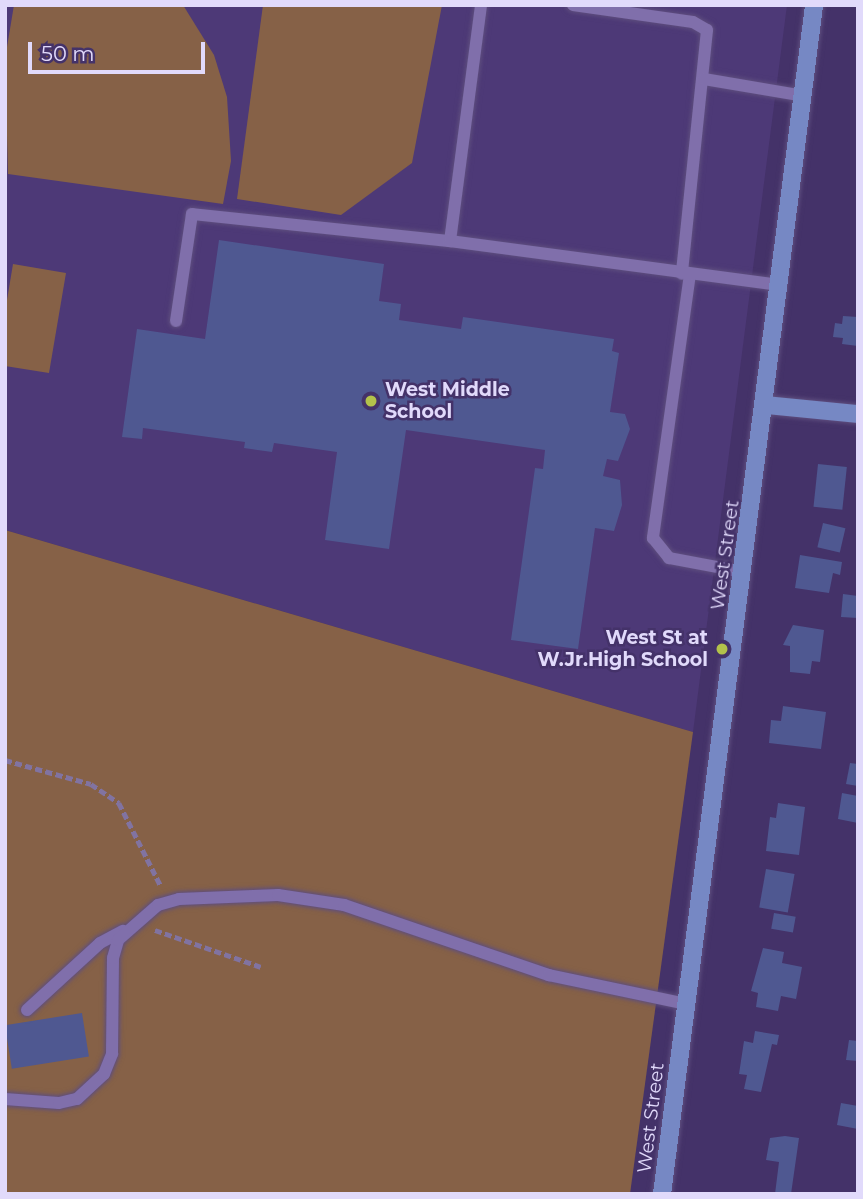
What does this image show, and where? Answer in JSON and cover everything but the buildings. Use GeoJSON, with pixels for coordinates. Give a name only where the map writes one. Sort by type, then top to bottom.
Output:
{"type":"FeatureCollection","features":[{"type":"Feature","properties":{"kind":"street","name":"West Street"},"geometry":{"type":"LineString","coordinates":[[663,1194],[766,405],[814,5]]}},
{"type":"Feature","properties":{"kind":"street"},"geometry":{"type":"LineString","coordinates":[[766,405],[858,414]]}},
{"type":"Feature","properties":{"kind":"lane"},"geometry":{"type":"LineString","coordinates":[[450,241],[481,5]]}},
{"type":"Feature","properties":{"kind":"lane"},"geometry":{"type":"LineString","coordinates":[[573,5],[704,26],[709,38],[686,274],[653,538],[669,558],[744,572]]}},
{"type":"Feature","properties":{"kind":"lane"},"geometry":{"type":"LineString","coordinates":[[704,79],[804,96]]}},
{"type":"Feature","properties":{"kind":"lane"},"geometry":{"type":"LineString","coordinates":[[176,321],[192,214],[450,241],[781,285]]}},
{"type":"Feature","properties":{"kind":"lane"},"geometry":{"type":"LineString","coordinates":[[27,1010],[100,943],[130,926],[158,905],[179,899],[278,895],[344,905],[549,975],[687,1004]]}},
{"type":"Feature","properties":{"kind":"lane"},"geometry":{"type":"LineString","coordinates":[[5,1100],[59,1103],[77,1099],[104,1074],[113,1035],[113,958],[130,926]]}},
{"type":"Feature","properties":{"kind":"path"},"geometry":{"type":"LineString","coordinates":[[5,760],[91,783],[119,803],[155,877],[179,899]]}},
{"type":"Feature","properties":{"kind":"path"},"geometry":{"type":"LineString","coordinates":[[130,926],[261,967]]}},
{"type":"Feature","properties":{"kind":"shaded area","name":"West Middle School"},"geometry":{"type":"Polygon","coordinates":[[[5,5],[787,5],[693,732],[5,530],[5,5]]]}},
{"type":"Feature","properties":{"kind":"shaded area"},"geometry":{"type":"Polygon","coordinates":[[[14,5],[183,5],[214,55],[227,97],[231,161],[223,204],[8,174],[5,59],[14,5]]]}},
{"type":"Feature","properties":{"kind":"shaded area"},"geometry":{"type":"Polygon","coordinates":[[[263,5],[442,5],[412,163],[341,215],[237,199],[263,5]]]}},
{"type":"Feature","properties":{"kind":"shaded area"},"geometry":{"type":"Polygon","coordinates":[[[13,264],[66,273],[49,373],[5,366],[5,312],[13,264]]]}},
{"type":"Feature","properties":{"kind":"shaded area"},"geometry":{"type":"Polygon","coordinates":[[[5,530],[693,732],[630,1194],[5,1194],[5,530]]]}},
{"type":"Feature","properties":{"kind":"place","name":"West Middle School"},"geometry":{"type":"Point","coordinates":[371,401]}},
{"type":"Feature","properties":{"kind":"place","name":"West St at W.Jr.High School"},"geometry":{"type":"Point","coordinates":[722,649]}}]}
